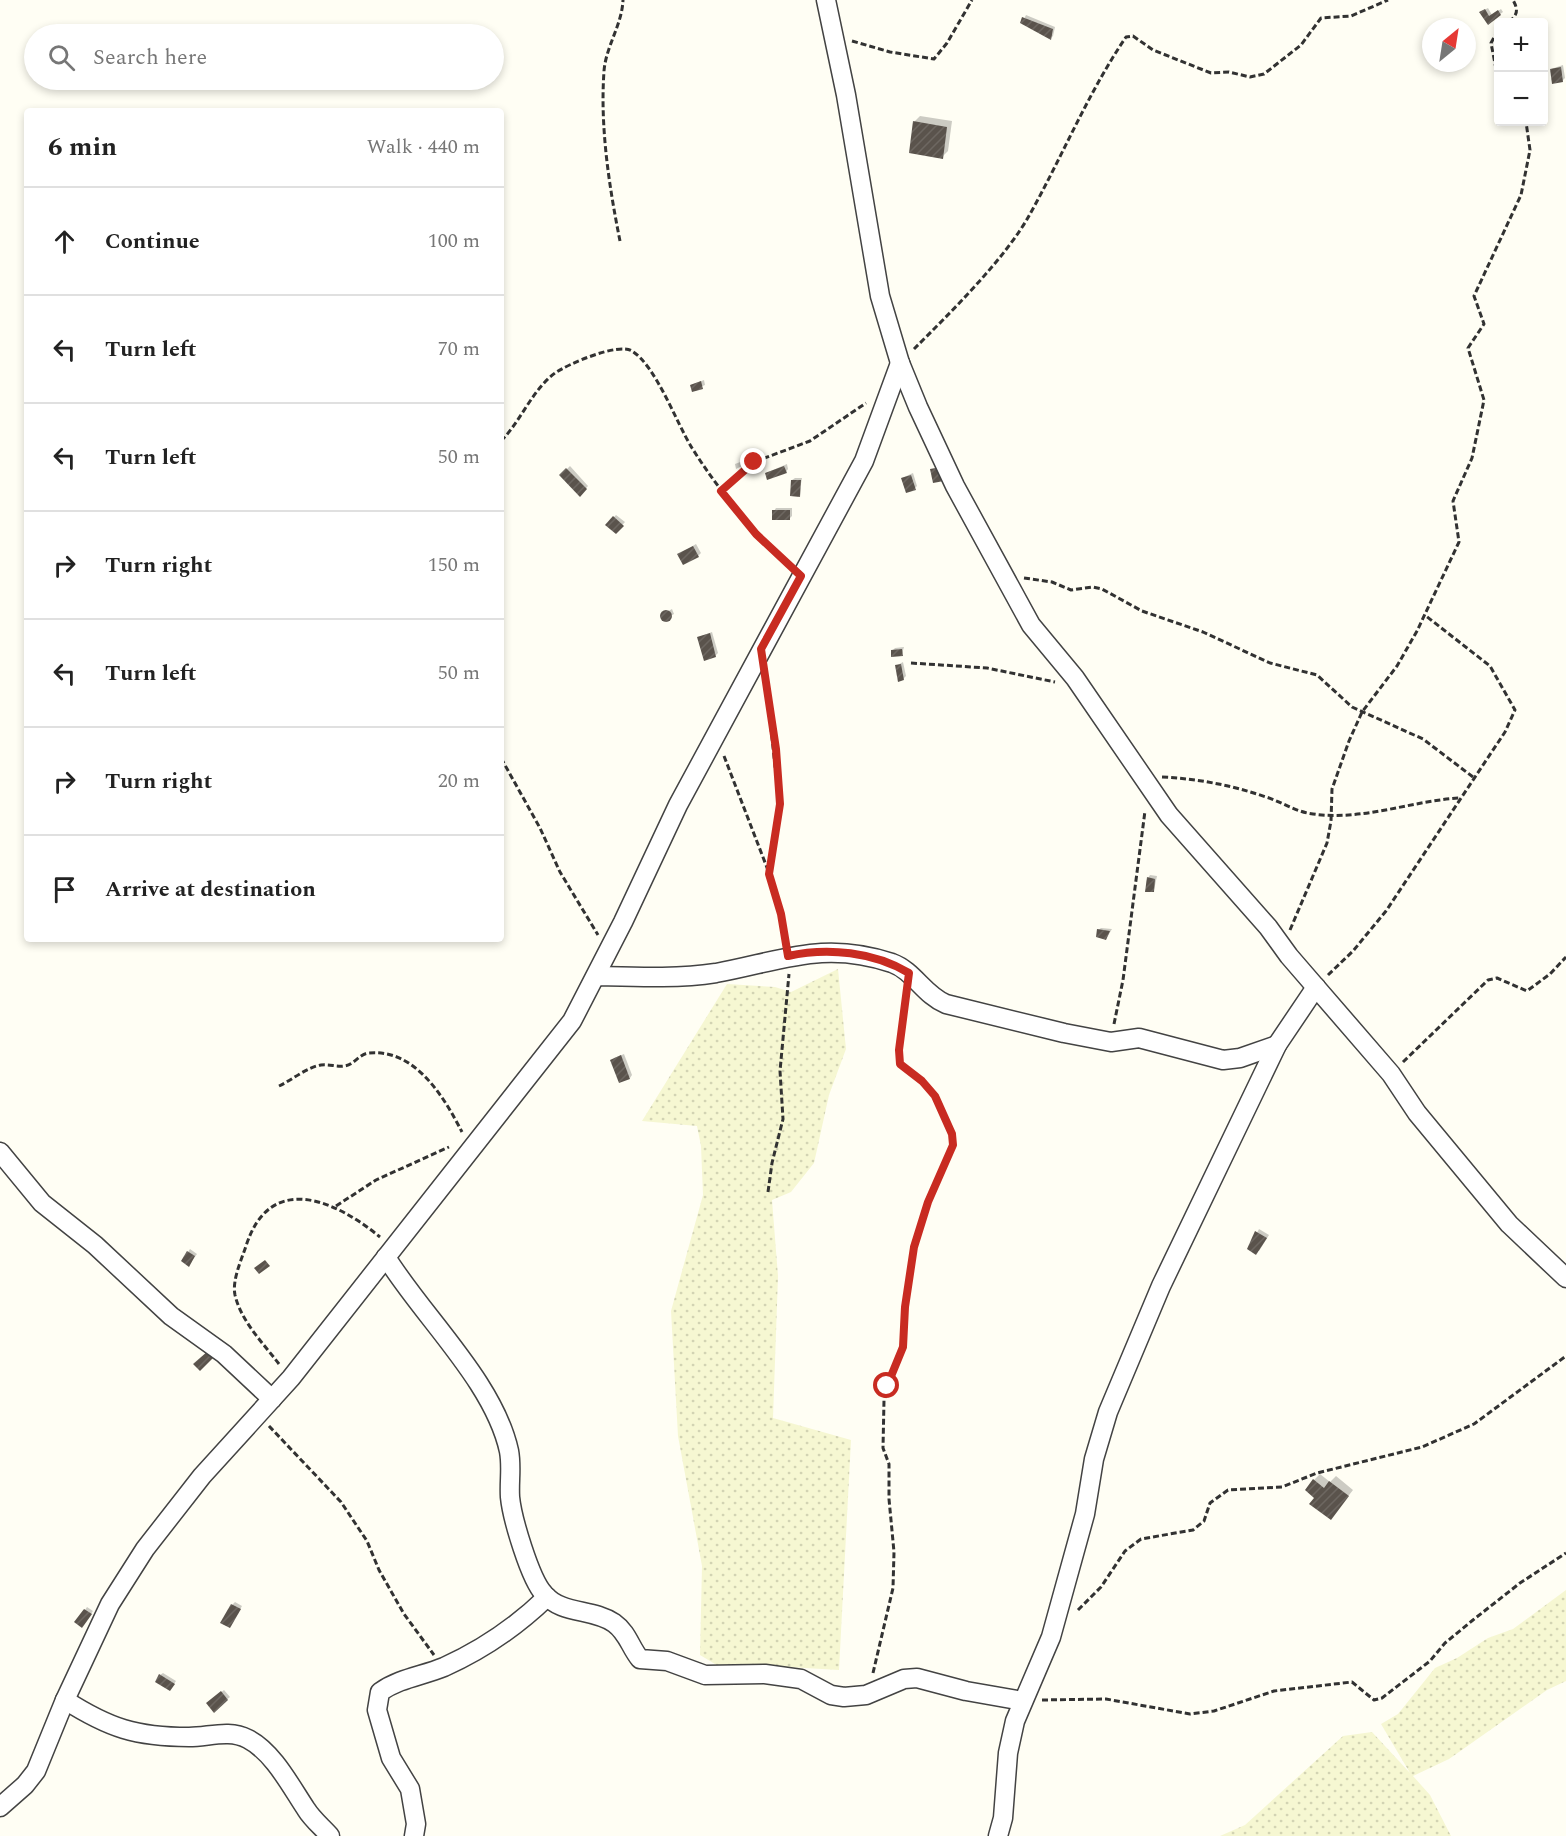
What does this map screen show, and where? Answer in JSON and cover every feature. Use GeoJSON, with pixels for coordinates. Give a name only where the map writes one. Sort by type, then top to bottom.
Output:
{"type":"FeatureCollection","features":[{"type":"Feature","properties":{"kind":"street"},"geometry":{"type":"LineString","coordinates":[[826,0],[880,296],[900,363],[955,486],[1031,625],[1083,689],[1169,815],[1268,927],[1282,947],[1391,1074],[1417,1113],[1509,1224],[1566,1278]]}},
{"type":"Feature","properties":{"kind":"street"},"geometry":{"type":"LineString","coordinates":[[0,1807],[36,1770],[65,1700],[110,1604],[145,1549],[202,1476],[291,1378],[475,1139],[572,1021],[607,956],[678,805],[864,460],[900,363]]}},
{"type":"Feature","properties":{"kind":"street"},"geometry":{"type":"LineString","coordinates":[[596,976],[716,973],[790,955],[844,952],[894,964],[909,973],[935,999],[946,1004],[1064,1033],[1111,1041],[1139,1038],[1223,1060],[1240,1058],[1277,1045]]}},
{"type":"Feature","properties":{"kind":"street"},"geometry":{"type":"LineString","coordinates":[[998,1836],[1003,1818],[1008,1753],[1015,1721],[1051,1637],[1084,1514],[1094,1459],[1108,1412],[1161,1286],[1277,1045],[1316,987]]}},
{"type":"Feature","properties":{"kind":"street"},"geometry":{"type":"LineString","coordinates":[[0,1152],[42,1203],[95,1245],[171,1316],[224,1354],[272,1399]]}},
{"type":"Feature","properties":{"kind":"street"},"geometry":{"type":"LineString","coordinates":[[390,1252],[401,1282],[474,1379],[500,1423],[510,1462],[511,1508],[527,1561],[542,1593],[562,1608],[594,1614],[612,1622],[625,1632],[640,1659],[667,1661],[705,1675],[765,1674],[801,1679],[831,1695],[843,1697],[866,1695],[904,1678],[917,1678],[966,1691],[1023,1701]]}},
{"type":"Feature","properties":{"kind":"street"},"geometry":{"type":"LineString","coordinates":[[414,1836],[416,1824],[410,1790],[392,1758],[377,1710],[377,1698],[391,1684],[441,1668],[491,1641],[547,1597]]}},
{"type":"Feature","properties":{"kind":"street"},"geometry":{"type":"LineString","coordinates":[[65,1700],[111,1727],[134,1733],[192,1737],[222,1733],[246,1738],[261,1748],[307,1811],[330,1836]]}},
{"type":"Feature","properties":{"kind":"path"},"geometry":{"type":"LineString","coordinates":[[620,241],[607,157],[604,70],[622,17],[623,0]]}},
{"type":"Feature","properties":{"kind":"path"},"geometry":{"type":"LineString","coordinates":[[833,35],[890,52],[934,59],[947,43],[972,0]]}},
{"type":"Feature","properties":{"kind":"path"},"geometry":{"type":"LineString","coordinates":[[900,363],[950,312],[1029,216],[1100,78],[1126,37],[1133,36],[1153,50],[1210,73],[1229,72],[1242,76],[1258,76],[1301,45],[1321,18],[1351,16],[1388,0]]}},
{"type":"Feature","properties":{"kind":"path"},"geometry":{"type":"LineString","coordinates":[[1513,0],[1517,9],[1513,18]]}},
{"type":"Feature","properties":{"kind":"path"},"geometry":{"type":"LineString","coordinates":[[1494,37],[1491,43],[1494,58]]}},
{"type":"Feature","properties":{"kind":"path"},"geometry":{"type":"LineString","coordinates":[[1282,947],[1327,843],[1332,789],[1337,769],[1362,712],[1397,666],[1425,616],[1437,584],[1459,543],[1453,501],[1472,458],[1484,400],[1468,348],[1484,324],[1474,296],[1521,195],[1530,150],[1527,126]]}},
{"type":"Feature","properties":{"kind":"path"},"geometry":{"type":"LineString","coordinates":[[504,437],[523,409],[552,375],[585,359],[624,347],[632,351],[650,368],[678,425],[721,491],[756,534],[801,576]]}},
{"type":"Feature","properties":{"kind":"path"},"geometry":{"type":"LineString","coordinates":[[721,491],[754,462],[810,441],[890,387]]}},
{"type":"Feature","properties":{"kind":"path"},"geometry":{"type":"LineString","coordinates":[[1005,578],[1041,579],[1071,590],[1093,587],[1142,611],[1203,632],[1270,663],[1317,675],[1324,679],[1337,696],[1362,712],[1423,739],[1473,777]]}},
{"type":"Feature","properties":{"kind":"path"},"geometry":{"type":"LineString","coordinates":[[1316,987],[1353,951],[1386,910],[1448,820],[1459,798],[1504,732],[1515,710],[1513,702],[1490,666],[1425,616]]}},
{"type":"Feature","properties":{"kind":"path"},"geometry":{"type":"LineString","coordinates":[[761,649],[776,749],[780,804],[769,874]]}},
{"type":"Feature","properties":{"kind":"path"},"geometry":{"type":"LineString","coordinates":[[911,663],[987,668],[1083,689]]}},
{"type":"Feature","properties":{"kind":"path"},"geometry":{"type":"LineString","coordinates":[[716,735],[769,874],[790,955],[780,1071],[783,1119],[768,1191]]}},
{"type":"Feature","properties":{"kind":"path"},"geometry":{"type":"LineString","coordinates":[[504,763],[530,807],[560,872],[594,927],[607,956]]}},
{"type":"Feature","properties":{"kind":"path"},"geometry":{"type":"LineString","coordinates":[[1111,1041],[1123,980],[1146,781],[1204,779],[1250,792],[1299,811],[1331,815],[1358,814],[1459,798]]}},
{"type":"Feature","properties":{"kind":"path"},"geometry":{"type":"LineString","coordinates":[[1391,1074],[1488,980],[1497,978],[1527,991],[1550,974],[1566,957]]}},
{"type":"Feature","properties":{"kind":"path"},"geometry":{"type":"LineString","coordinates":[[866,1695],[882,1639],[893,1588],[894,1552],[889,1464],[883,1448],[884,1400],[903,1347],[905,1307],[914,1247],[928,1202],[953,1145],[952,1134],[935,1096],[922,1081],[900,1064],[899,1050],[909,973]]}},
{"type":"Feature","properties":{"kind":"path"},"geometry":{"type":"LineString","coordinates":[[279,1086],[318,1066],[343,1067],[363,1054],[390,1055],[403,1059],[422,1072],[475,1139],[446,1148],[376,1180],[335,1206]]}},
{"type":"Feature","properties":{"kind":"path"},"geometry":{"type":"LineString","coordinates":[[291,1378],[239,1309],[234,1292],[237,1271],[258,1219],[274,1204],[291,1198],[335,1206],[361,1222],[390,1252]]}},
{"type":"Feature","properties":{"kind":"path"},"geometry":{"type":"LineString","coordinates":[[1073,1615],[1101,1587],[1125,1551],[1141,1539],[1193,1530],[1204,1521],[1210,1503],[1228,1490],[1282,1487],[1317,1473],[1422,1448],[1474,1424],[1566,1356]]}},
{"type":"Feature","properties":{"kind":"path"},"geometry":{"type":"LineString","coordinates":[[257,1413],[341,1502],[367,1541],[387,1586],[441,1668]]}},
{"type":"Feature","properties":{"kind":"path"},"geometry":{"type":"LineString","coordinates":[[1023,1701],[1106,1699],[1190,1714],[1214,1712],[1274,1690],[1352,1682],[1374,1700],[1383,1698],[1430,1662],[1445,1643],[1473,1620],[1520,1583],[1566,1553]]}},
{"type":"Feature","properties":{"kind":"green space"},"geometry":{"type":"Polygon","coordinates":[[[838,969],[846,1049],[829,1095],[814,1163],[791,1192],[772,1200],[778,1276],[773,1418],[851,1440],[839,1670],[755,1665],[720,1667],[700,1655],[702,1566],[678,1436],[671,1311],[703,1195],[701,1146],[697,1126],[642,1121],[727,984],[775,987],[791,992],[838,969]]]}},
{"type":"Feature","properties":{"kind":"green space"},"geometry":{"type":"Polygon","coordinates":[[[1566,1590],[1566,1681],[1547,1690],[1449,1759],[1413,1776],[1430,1795],[1451,1836],[1220,1836],[1245,1825],[1343,1736],[1372,1732],[1410,1773],[1381,1724],[1398,1714],[1435,1668],[1457,1658],[1488,1638],[1513,1629],[1566,1590]]]}},
{"type":"Feature","properties":{"kind":"building"},"geometry":{"type":"Polygon","coordinates":[[[1485,9],[1489,16],[1498,10],[1501,15],[1494,18],[1488,25],[1479,12],[1485,9]]]}},
{"type":"Feature","properties":{"kind":"building"},"geometry":{"type":"Polygon","coordinates":[[[1022,17],[1053,29],[1051,40],[1020,23],[1022,17]]]}},
{"type":"Feature","properties":{"kind":"building"},"geometry":{"type":"Polygon","coordinates":[[[1561,67],[1563,82],[1552,84],[1550,69],[1561,67]]]}},
{"type":"Feature","properties":{"kind":"building"},"geometry":{"type":"Polygon","coordinates":[[[913,121],[947,127],[943,159],[909,153],[913,121]]]}},
{"type":"Feature","properties":{"kind":"building"},"geometry":{"type":"Polygon","coordinates":[[[701,381],[703,389],[692,392],[690,385],[701,381]]]}},
{"type":"Feature","properties":{"kind":"building"},"geometry":{"type":"Polygon","coordinates":[[[784,466],[787,473],[767,480],[765,473],[784,466]]]}},
{"type":"Feature","properties":{"kind":"building"},"geometry":{"type":"Polygon","coordinates":[[[941,467],[944,481],[933,483],[930,469],[941,467]]]}},
{"type":"Feature","properties":{"kind":"building"},"geometry":{"type":"Polygon","coordinates":[[[566,468],[587,489],[580,497],[559,475],[566,468]]]}},
{"type":"Feature","properties":{"kind":"building"},"geometry":{"type":"Polygon","coordinates":[[[911,475],[916,490],[906,493],[901,478],[911,475]]]}},
{"type":"Feature","properties":{"kind":"building"},"geometry":{"type":"Polygon","coordinates":[[[791,480],[801,480],[800,497],[790,496],[791,480]]]}},
{"type":"Feature","properties":{"kind":"building"},"geometry":{"type":"Polygon","coordinates":[[[772,510],[790,510],[790,520],[772,520],[772,510]]]}},
{"type":"Feature","properties":{"kind":"building"},"geometry":{"type":"Polygon","coordinates":[[[613,516],[624,526],[616,534],[605,525],[613,516]]]}},
{"type":"Feature","properties":{"kind":"building"},"geometry":{"type":"Polygon","coordinates":[[[693,546],[699,557],[683,565],[677,554],[693,546]]]}},
{"type":"Feature","properties":{"kind":"building"},"geometry":{"type":"Polygon","coordinates":[[[666,610],[672,616],[666,622],[660,616],[666,610]]]}},
{"type":"Feature","properties":{"kind":"building"},"geometry":{"type":"Polygon","coordinates":[[[710,633],[716,657],[704,661],[697,637],[710,633]]]}},
{"type":"Feature","properties":{"kind":"building"},"geometry":{"type":"Polygon","coordinates":[[[902,649],[903,656],[891,657],[891,650],[902,649]]]}},
{"type":"Feature","properties":{"kind":"building"},"geometry":{"type":"Polygon","coordinates":[[[901,664],[904,680],[898,682],[895,665],[901,664]]]}},
{"type":"Feature","properties":{"kind":"building"},"geometry":{"type":"Polygon","coordinates":[[[1147,877],[1155,879],[1154,892],[1145,892],[1147,877]]]}},
{"type":"Feature","properties":{"kind":"building"},"geometry":{"type":"Polygon","coordinates":[[[1097,929],[1110,931],[1106,940],[1096,937],[1097,929]]]}},
{"type":"Feature","properties":{"kind":"building"},"geometry":{"type":"Polygon","coordinates":[[[621,1055],[630,1079],[619,1083],[610,1060],[621,1055]]]}},
{"type":"Feature","properties":{"kind":"building"},"geometry":{"type":"Polygon","coordinates":[[[1255,1231],[1267,1238],[1256,1255],[1247,1249],[1255,1231]]]}},
{"type":"Feature","properties":{"kind":"building"},"geometry":{"type":"Polygon","coordinates":[[[187,1251],[195,1256],[189,1267],[181,1261],[187,1251]]]}},
{"type":"Feature","properties":{"kind":"building"},"geometry":{"type":"Polygon","coordinates":[[[265,1260],[270,1266],[259,1274],[254,1268],[265,1260]]]}},
{"type":"Feature","properties":{"kind":"building"},"geometry":{"type":"Polygon","coordinates":[[[208,1351],[214,1357],[200,1371],[193,1364],[208,1351]]]}},
{"type":"Feature","properties":{"kind":"building"},"geometry":{"type":"Polygon","coordinates":[[[1313,1479],[1324,1488],[1329,1481],[1349,1496],[1331,1520],[1309,1504],[1314,1498],[1305,1490],[1313,1479]]]}},
{"type":"Feature","properties":{"kind":"building"},"geometry":{"type":"Polygon","coordinates":[[[231,1604],[241,1609],[230,1628],[220,1623],[231,1604]]]}},
{"type":"Feature","properties":{"kind":"building"},"geometry":{"type":"Polygon","coordinates":[[[84,1609],[92,1614],[82,1628],[74,1622],[84,1609]]]}},
{"type":"Feature","properties":{"kind":"building"},"geometry":{"type":"Polygon","coordinates":[[[159,1674],[175,1684],[170,1691],[155,1682],[159,1674]]]}},
{"type":"Feature","properties":{"kind":"building"},"geometry":{"type":"Polygon","coordinates":[[[221,1691],[228,1700],[214,1713],[206,1703],[221,1691]]]}},
{"type":"Feature","properties":{"kind":"route"},"geometry":{"type":"LineString","coordinates":[[754,462],[721,491],[756,534],[801,576],[761,649],[776,749],[780,804],[769,874],[776,891],[788,956],[844,952],[894,964],[909,973],[899,1050],[900,1064],[922,1081],[935,1096],[952,1134],[953,1145],[950,1156],[928,1202],[914,1247],[905,1307],[903,1347],[887,1386]]}}]}
